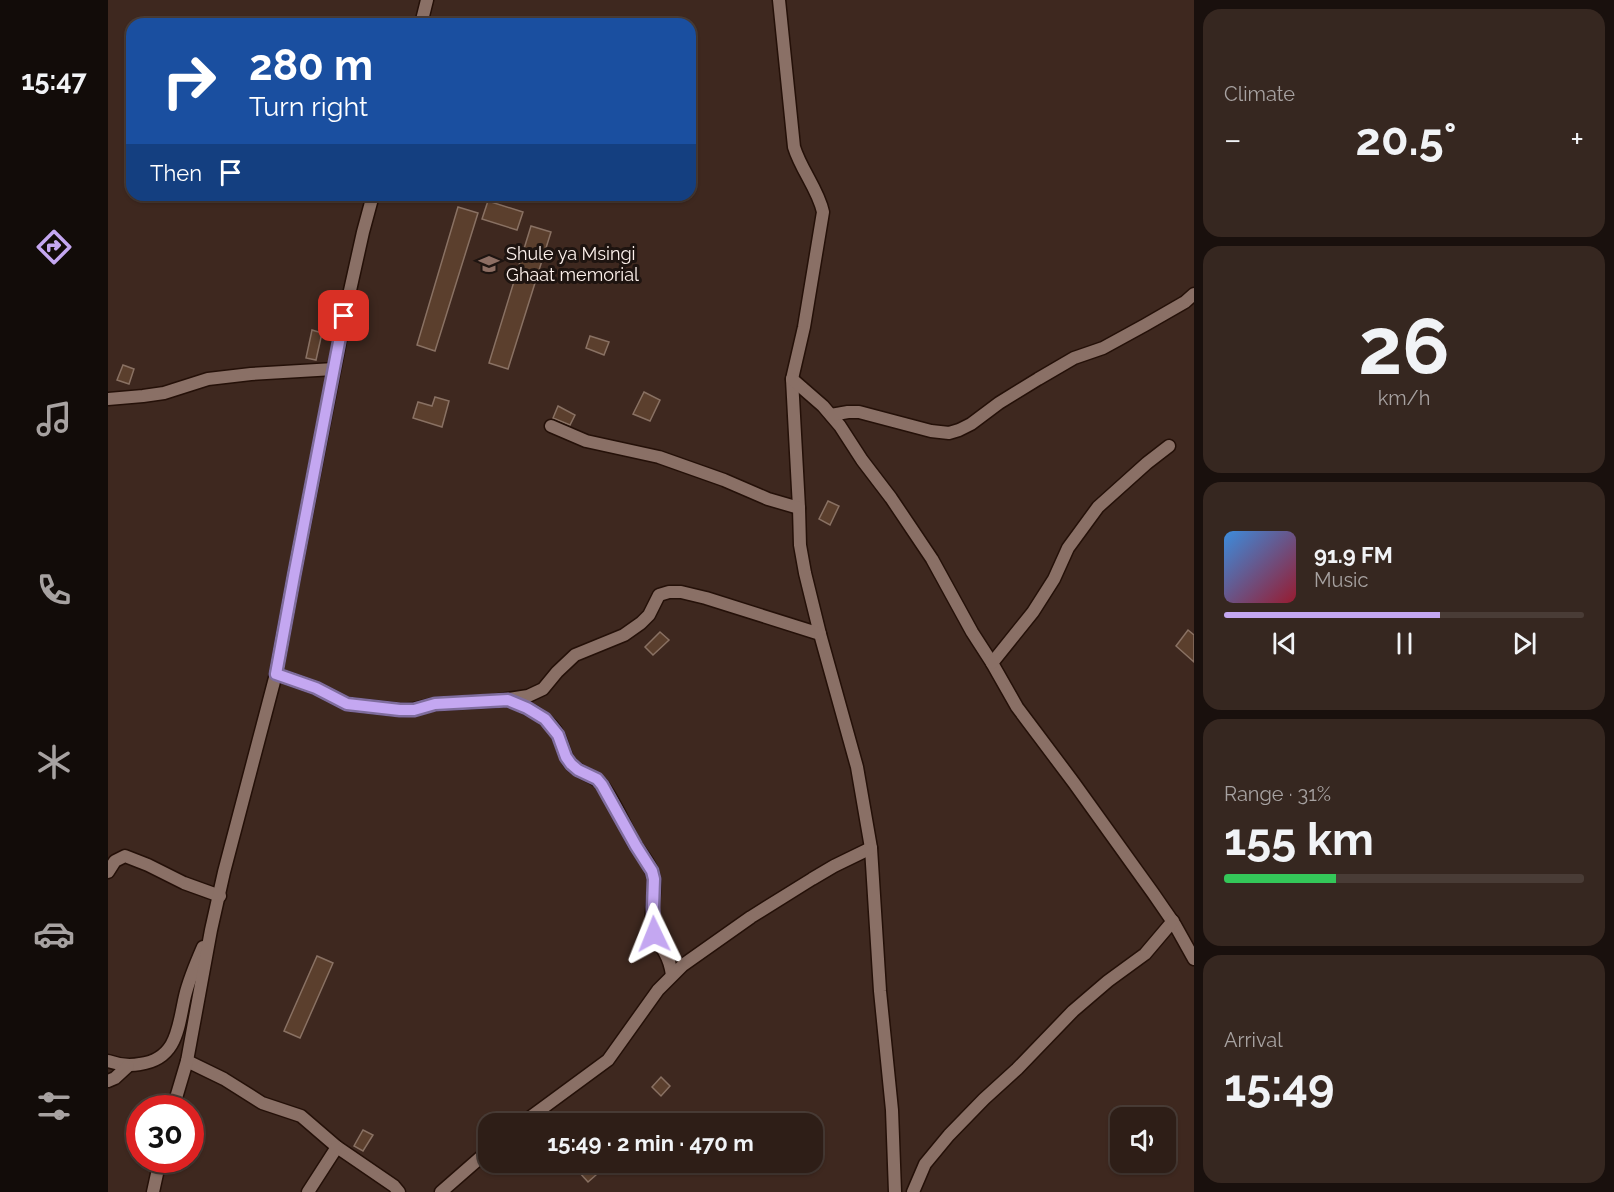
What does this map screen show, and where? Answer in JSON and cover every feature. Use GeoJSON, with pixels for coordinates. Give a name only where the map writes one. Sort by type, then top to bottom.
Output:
{"type":"FeatureCollection","features":[{"type":"Feature","properties":{"kind":"street"},"geometry":{"type":"LineString","coordinates":[[422,18],[427,0]]}},
{"type":"Feature","properties":{"kind":"street"},"geometry":{"type":"LineString","coordinates":[[780,0],[794,147],[824,212],[804,327],[792,379],[800,545],[820,634],[857,767],[871,848],[880,991],[892,1110],[896,1192]]}},
{"type":"Feature","properties":{"kind":"street"},"geometry":{"type":"LineString","coordinates":[[177,1095],[187,1061],[224,872],[276,674],[334,369],[360,242],[371,201]]}},
{"type":"Feature","properties":{"kind":"street"},"geometry":{"type":"LineString","coordinates":[[831,415],[860,412],[949,433],[971,424],[999,403],[1074,358],[1103,348],[1164,315],[1194,294]]}},
{"type":"Feature","properties":{"kind":"street"},"geometry":{"type":"LineString","coordinates":[[108,399],[144,396],[219,378],[334,369]]}},
{"type":"Feature","properties":{"kind":"street"},"geometry":{"type":"LineString","coordinates":[[792,379],[831,415],[891,498],[932,559],[1017,707],[1173,921],[1194,959]]}},
{"type":"Feature","properties":{"kind":"street"},"geometry":{"type":"LineString","coordinates":[[551,426],[586,441],[659,458],[724,480],[768,499],[800,508]]}},
{"type":"Feature","properties":{"kind":"street"},"geometry":{"type":"LineString","coordinates":[[992,663],[1038,604],[1054,579],[1068,548],[1098,507],[1168,446]]}},
{"type":"Feature","properties":{"kind":"street"},"geometry":{"type":"LineString","coordinates":[[276,674],[316,688],[347,704],[400,710],[414,710],[435,704],[508,700],[528,696],[540,692],[547,686],[575,655],[624,635],[641,623],[649,615],[660,595],[669,592],[681,592],[706,598],[820,634]]}},
{"type":"Feature","properties":{"kind":"street"},"geometry":{"type":"LineString","coordinates":[[508,700],[545,719],[558,735],[571,764],[597,779],[606,791],[652,871],[654,934],[666,954],[672,975]]}},
{"type":"Feature","properties":{"kind":"street"},"geometry":{"type":"LineString","coordinates":[[536,1113],[608,1060],[658,990],[683,965],[751,917],[834,866],[871,848]]}},
{"type":"Feature","properties":{"kind":"street"},"geometry":{"type":"LineString","coordinates":[[108,872],[115,861],[125,856],[184,883],[220,896]]}},
{"type":"Feature","properties":{"kind":"street"},"geometry":{"type":"LineString","coordinates":[[913,1192],[925,1164],[949,1135],[1073,1011],[1145,954],[1173,921]]}},
{"type":"Feature","properties":{"kind":"street"},"geometry":{"type":"LineString","coordinates":[[108,1061],[128,1066],[146,1064],[159,1059],[168,1052],[180,1024],[185,994],[195,965],[212,930]]}},
{"type":"Feature","properties":{"kind":"street"},"geometry":{"type":"LineString","coordinates":[[187,1061],[224,1079],[262,1103],[301,1116],[337,1147],[394,1186],[399,1192]]}},
{"type":"Feature","properties":{"kind":"street"},"geometry":{"type":"LineString","coordinates":[[108,1081],[128,1066]]}},
{"type":"Feature","properties":{"kind":"street"},"geometry":{"type":"LineString","coordinates":[[308,1192],[337,1147]]}},
{"type":"Feature","properties":{"kind":"street"},"geometry":{"type":"LineString","coordinates":[[441,1192],[478,1160]]}},
{"type":"Feature","properties":{"kind":"street"},"geometry":{"type":"LineString","coordinates":[[153,1192],[157,1173]]}},
{"type":"Feature","properties":{"kind":"building"},"geometry":{"type":"Polygon","coordinates":[[[488,201],[523,212],[517,230],[482,219],[488,201]]]}},
{"type":"Feature","properties":{"kind":"building"},"geometry":{"type":"Polygon","coordinates":[[[458,207],[478,213],[435,351],[417,345],[458,207]]]}},
{"type":"Feature","properties":{"kind":"building"},"geometry":{"type":"Polygon","coordinates":[[[531,226],[551,232],[508,369],[489,363],[531,226]]]}},
{"type":"Feature","properties":{"kind":"building"},"geometry":{"type":"Polygon","coordinates":[[[312,330],[322,333],[316,360],[306,358],[312,330]]]}},
{"type":"Feature","properties":{"kind":"building"},"geometry":{"type":"Polygon","coordinates":[[[590,336],[609,342],[604,355],[586,348],[590,336]]]}},
{"type":"Feature","properties":{"kind":"building"},"geometry":{"type":"Polygon","coordinates":[[[123,365],[134,369],[129,384],[117,380],[123,365]]]}},
{"type":"Feature","properties":{"kind":"building"},"geometry":{"type":"Polygon","coordinates":[[[644,392],[660,400],[650,421],[633,414],[644,392]]]}},
{"type":"Feature","properties":{"kind":"building"},"geometry":{"type":"Polygon","coordinates":[[[435,397],[449,401],[442,427],[413,418],[418,402],[432,406],[435,397]]]}},
{"type":"Feature","properties":{"kind":"building"},"geometry":{"type":"Polygon","coordinates":[[[558,406],[575,415],[570,425],[553,418],[558,406]]]}},
{"type":"Feature","properties":{"kind":"building"},"geometry":{"type":"Polygon","coordinates":[[[828,501],[839,506],[830,525],[819,519],[828,501]]]}},
{"type":"Feature","properties":{"kind":"building"},"geometry":{"type":"Polygon","coordinates":[[[1188,630],[1194,635],[1194,662],[1176,646],[1188,630]]]}},
{"type":"Feature","properties":{"kind":"building"},"geometry":{"type":"Polygon","coordinates":[[[660,632],[669,640],[653,655],[645,647],[660,632]]]}},
{"type":"Feature","properties":{"kind":"building"},"geometry":{"type":"Polygon","coordinates":[[[317,956],[333,963],[300,1038],[284,1031],[317,956]]]}},
{"type":"Feature","properties":{"kind":"building"},"geometry":{"type":"Polygon","coordinates":[[[661,1077],[670,1086],[661,1096],[652,1087],[661,1077]]]}},
{"type":"Feature","properties":{"kind":"building"},"geometry":{"type":"Polygon","coordinates":[[[363,1130],[373,1135],[363,1151],[354,1146],[363,1130]]]}},
{"type":"Feature","properties":{"kind":"building"},"geometry":{"type":"Polygon","coordinates":[[[580,1173],[594,1173],[596,1175],[588,1182],[580,1173]]]}},
{"type":"Feature","properties":{"kind":"place","name":"Shule ya Msingi Ghaat memorial"},"geometry":{"type":"Point","coordinates":[489,264]}},
{"type":"Feature","properties":{"kind":"route"},"geometry":{"type":"LineString","coordinates":[[344,316],[276,674],[316,688],[347,704],[414,710],[435,704],[508,700],[545,719],[558,735],[571,764],[597,779],[602,785],[652,871],[654,934]]}}]}
